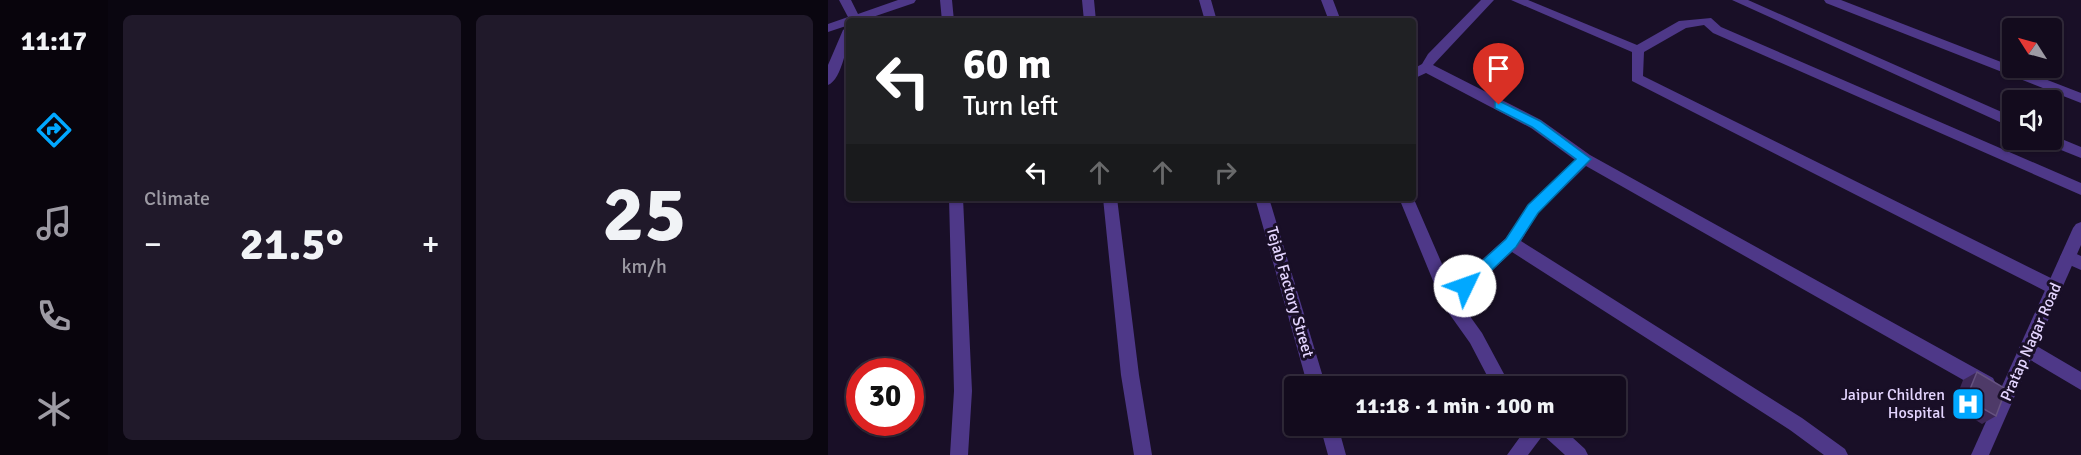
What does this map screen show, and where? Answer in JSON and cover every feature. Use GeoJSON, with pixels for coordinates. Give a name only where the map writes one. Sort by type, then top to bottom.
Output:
{"type":"FeatureCollection","features":[{"type":"Feature","properties":{"kind":"street"},"geometry":{"type":"LineString","coordinates":[[845,0],[850,18]]}},
{"type":"Feature","properties":{"kind":"street"},"geometry":{"type":"LineString","coordinates":[[865,18],[910,0]]}},
{"type":"Feature","properties":{"kind":"street"},"geometry":{"type":"LineString","coordinates":[[946,0],[948,18]]}},
{"type":"Feature","properties":{"kind":"street"},"geometry":{"type":"LineString","coordinates":[[1088,0],[1090,18]]}},
{"type":"Feature","properties":{"kind":"street"},"geometry":{"type":"LineString","coordinates":[[1205,0],[1210,18]]}},
{"type":"Feature","properties":{"kind":"street"},"geometry":{"type":"LineString","coordinates":[[1327,0],[1334,18]]}},
{"type":"Feature","properties":{"kind":"street"},"geometry":{"type":"LineString","coordinates":[[1416,73],[1426,67],[1432,57],[1488,0]]}},
{"type":"Feature","properties":{"kind":"street"},"geometry":{"type":"LineString","coordinates":[[1517,0],[1638,50]]}},
{"type":"Feature","properties":{"kind":"street"},"geometry":{"type":"LineString","coordinates":[[1738,0],[2002,118]]}},
{"type":"Feature","properties":{"kind":"street"},"geometry":{"type":"LineString","coordinates":[[1830,0],[2081,98]]}},
{"type":"Feature","properties":{"kind":"street"},"geometry":{"type":"LineString","coordinates":[[1638,50],[1683,24],[1707,21],[1717,30],[2081,189]]}},
{"type":"Feature","properties":{"kind":"street"},"geometry":{"type":"LineString","coordinates":[[828,28],[846,24]]}},
{"type":"Feature","properties":{"kind":"street"},"geometry":{"type":"LineString","coordinates":[[828,80],[846,37]]}},
{"type":"Feature","properties":{"kind":"street"},"geometry":{"type":"LineString","coordinates":[[1638,50],[1637,78],[2055,288]]}},
{"type":"Feature","properties":{"kind":"street"},"geometry":{"type":"LineString","coordinates":[[1426,67],[1536,124],[1585,159],[2008,396]]}},
{"type":"Feature","properties":{"kind":"street"},"geometry":{"type":"LineString","coordinates":[[2062,145],[2081,153]]}},
{"type":"Feature","properties":{"kind":"street"},"geometry":{"type":"LineString","coordinates":[[1449,300],[1511,243],[1533,209],[1585,159]]}},
{"type":"Feature","properties":{"kind":"street"},"geometry":{"type":"LineString","coordinates":[[956,201],[963,391],[959,455]]}},
{"type":"Feature","properties":{"kind":"street"},"geometry":{"type":"LineString","coordinates":[[1110,201],[1130,375],[1143,455]]}},
{"type":"Feature","properties":{"kind":"street","name":"Tejab Factory Street"},"geometry":{"type":"LineString","coordinates":[[1264,201],[1314,376]]}},
{"type":"Feature","properties":{"kind":"street"},"geometry":{"type":"LineString","coordinates":[[1407,201],[1449,300],[1476,338],[1496,376]]}},
{"type":"Feature","properties":{"kind":"street","name":"Pratap Nagar Road"},"geometry":{"type":"LineString","coordinates":[[1980,455],[2055,288],[2075,260],[2081,228]]}},
{"type":"Feature","properties":{"kind":"street"},"geometry":{"type":"LineString","coordinates":[[1511,243],[1796,424],[1839,455]]}},
{"type":"Feature","properties":{"kind":"street"},"geometry":{"type":"LineString","coordinates":[[2028,349],[2081,382]]}},
{"type":"Feature","properties":{"kind":"street"},"geometry":{"type":"LineString","coordinates":[[1332,436],[1337,455]]}},
{"type":"Feature","properties":{"kind":"street"},"geometry":{"type":"LineString","coordinates":[[1516,455],[1531,436]]}},
{"type":"Feature","properties":{"kind":"street"},"geometry":{"type":"LineString","coordinates":[[1558,436],[1580,455]]}},
{"type":"Feature","properties":{"kind":"building"},"geometry":{"type":"Polygon","coordinates":[[[1977,372],[2006,389],[1996,416],[1966,399],[1977,372]]]}},
{"type":"Feature","properties":{"kind":"place","name":"Jaipur Children Hospital"},"geometry":{"type":"Point","coordinates":[1968,404]}},
{"type":"Feature","properties":{"kind":"route"},"geometry":{"type":"LineString","coordinates":[[1465,286],[1511,243],[1533,209],[1585,159],[1536,124],[1499,105]]}}]}
